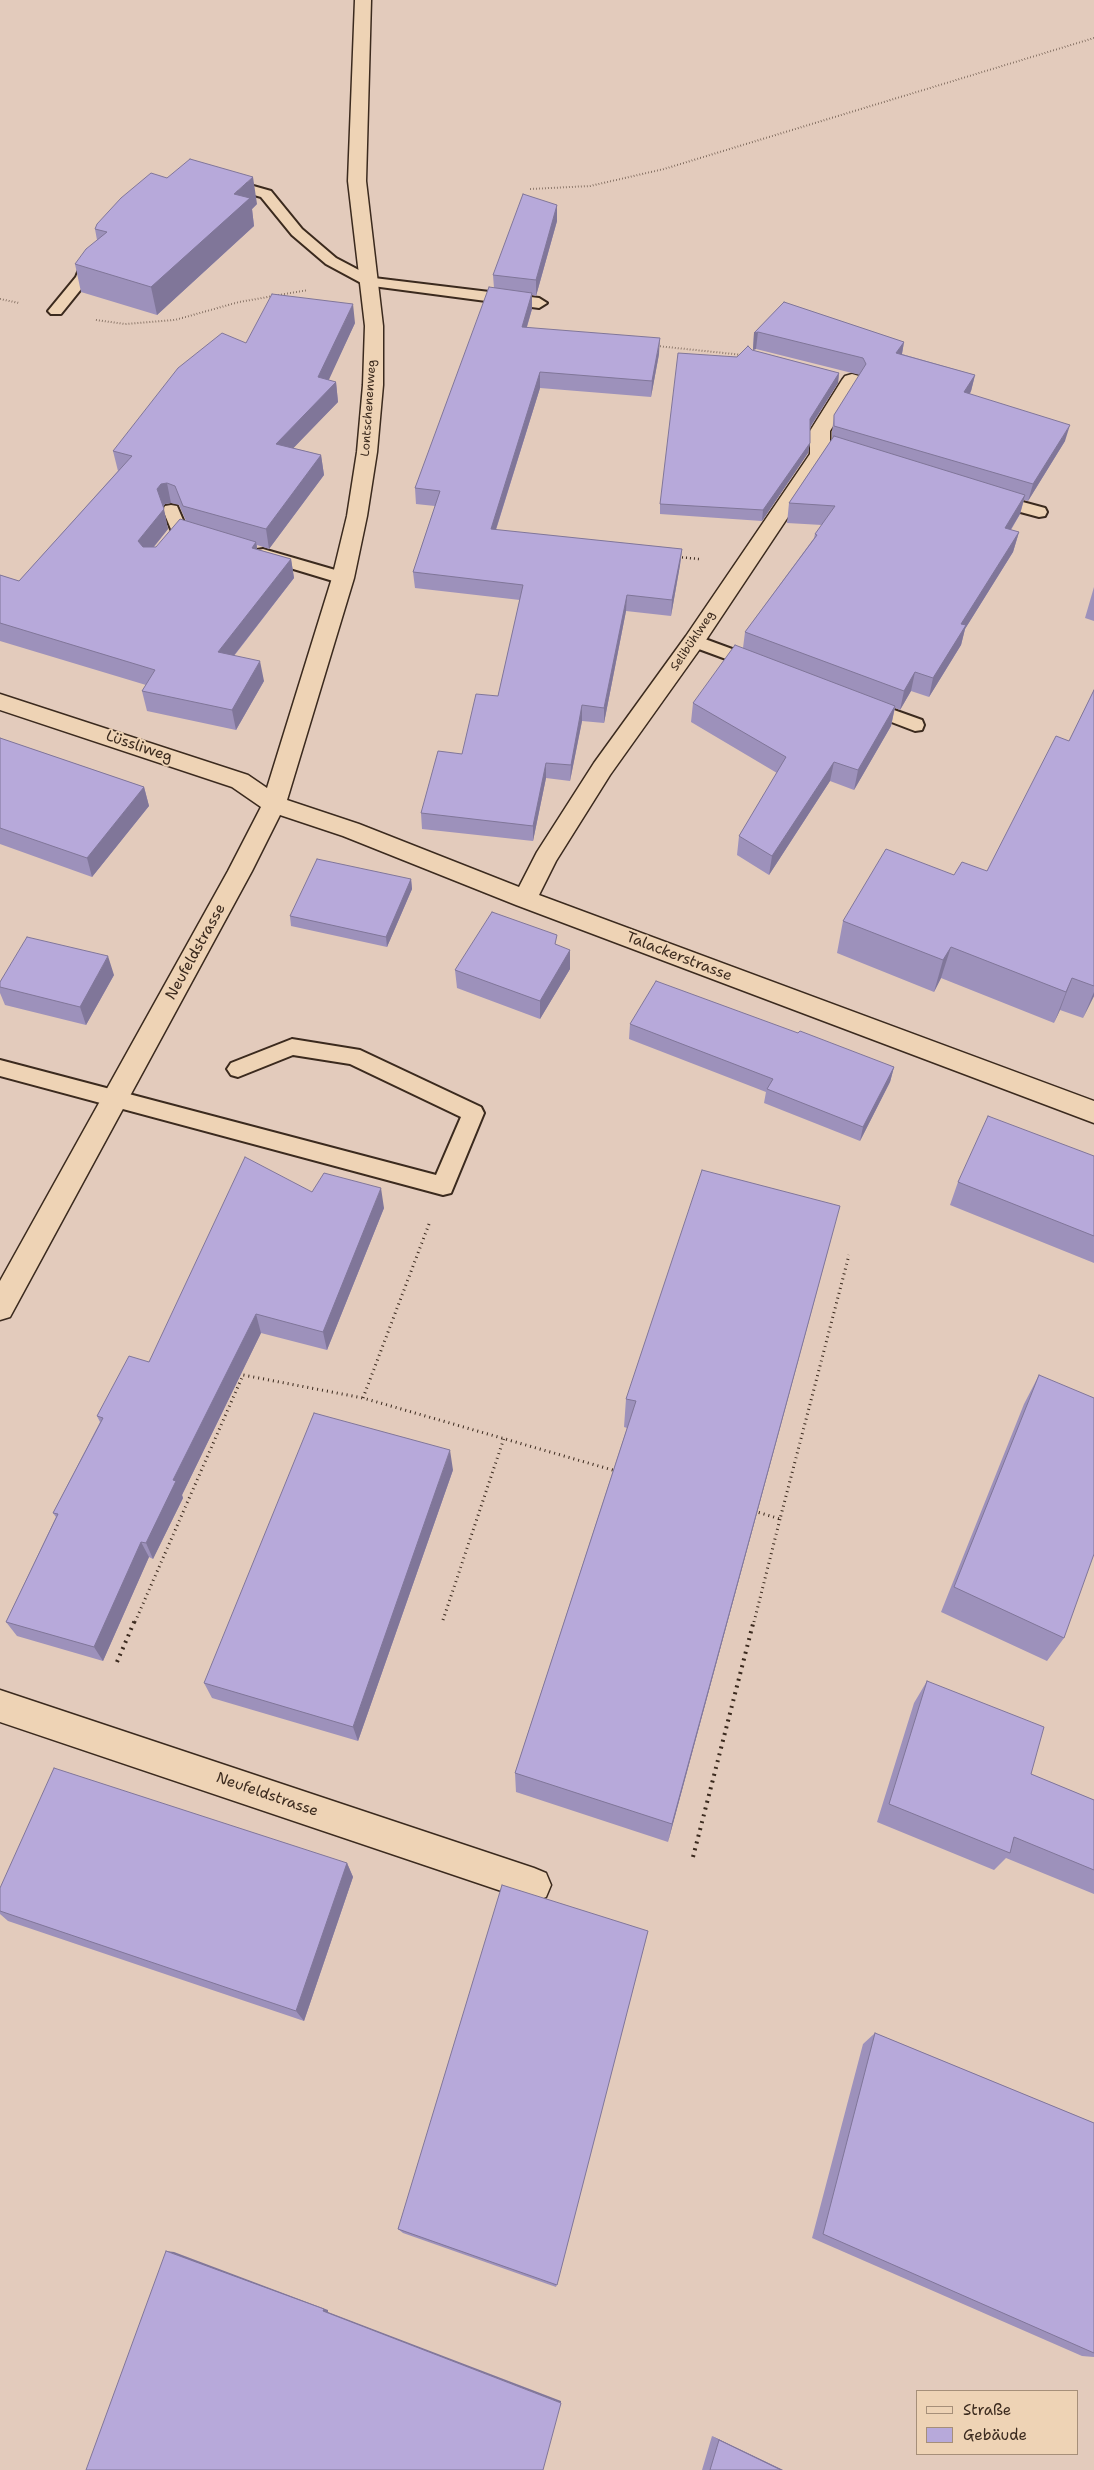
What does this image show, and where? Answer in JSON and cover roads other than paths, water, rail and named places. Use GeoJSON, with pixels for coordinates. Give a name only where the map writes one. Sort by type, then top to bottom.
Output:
{"type":"FeatureCollection","features":[{"type":"Feature","properties":{"kind":"street","name":"Lontschenenweg"},"geometry":{"type":"LineString","coordinates":[[274,804],[342,578],[357,516],[367,452],[373,385],[374,326],[357,181],[364,0]]}},
{"type":"Feature","properties":{"kind":"street","name":"Selibühlweg"},"geometry":{"type":"LineString","coordinates":[[525,899],[545,858],[602,769],[694,641],[744,564],[820,454],[830,449],[820,431],[842,377]]}},
{"type":"Feature","properties":{"kind":"street","name":"Lüssliweg"},"geometry":{"type":"LineString","coordinates":[[0,702],[240,781],[274,804]]}},
{"type":"Feature","properties":{"kind":"street","name":"Talackerstrasse"},"geometry":{"type":"LineString","coordinates":[[274,804],[351,830],[525,899],[1091,1103]]}},
{"type":"Feature","properties":{"kind":"street","name":"Neufeldstrasse"},"geometry":{"type":"LineString","coordinates":[[0,1308],[240,871],[274,804]]}},
{"type":"Feature","properties":{"kind":"street","name":"Neufeldstrasse"},"geometry":{"type":"LineString","coordinates":[[0,1706],[534,1885]]}},
{"type":"Feature","properties":{"kind":"lane"},"geometry":{"type":"LineString","coordinates":[[215,179],[266,194],[297,232],[331,261],[370,282],[539,303]]}},
{"type":"Feature","properties":{"kind":"lane"},"geometry":{"type":"LineString","coordinates":[[56,311],[84,278],[94,250],[101,243]]}},
{"type":"Feature","properties":{"kind":"lane"},"geometry":{"type":"LineString","coordinates":[[982,495],[1039,512]]}},
{"type":"Feature","properties":{"kind":"lane"},"geometry":{"type":"LineString","coordinates":[[171,510],[173,536],[215,541]]}},
{"type":"Feature","properties":{"kind":"lane"},"geometry":{"type":"LineString","coordinates":[[251,551],[342,578]]}},
{"type":"Feature","properties":{"kind":"lane"},"geometry":{"type":"LineString","coordinates":[[694,641],[768,669]]}},
{"type":"Feature","properties":{"kind":"lane"},"geometry":{"type":"LineString","coordinates":[[851,700],[915,725]]}},
{"type":"Feature","properties":{"kind":"lane"},"geometry":{"type":"LineString","coordinates":[[0,1068],[443,1186],[473,1113],[353,1056],[292,1047],[238,1069]]}}]}
